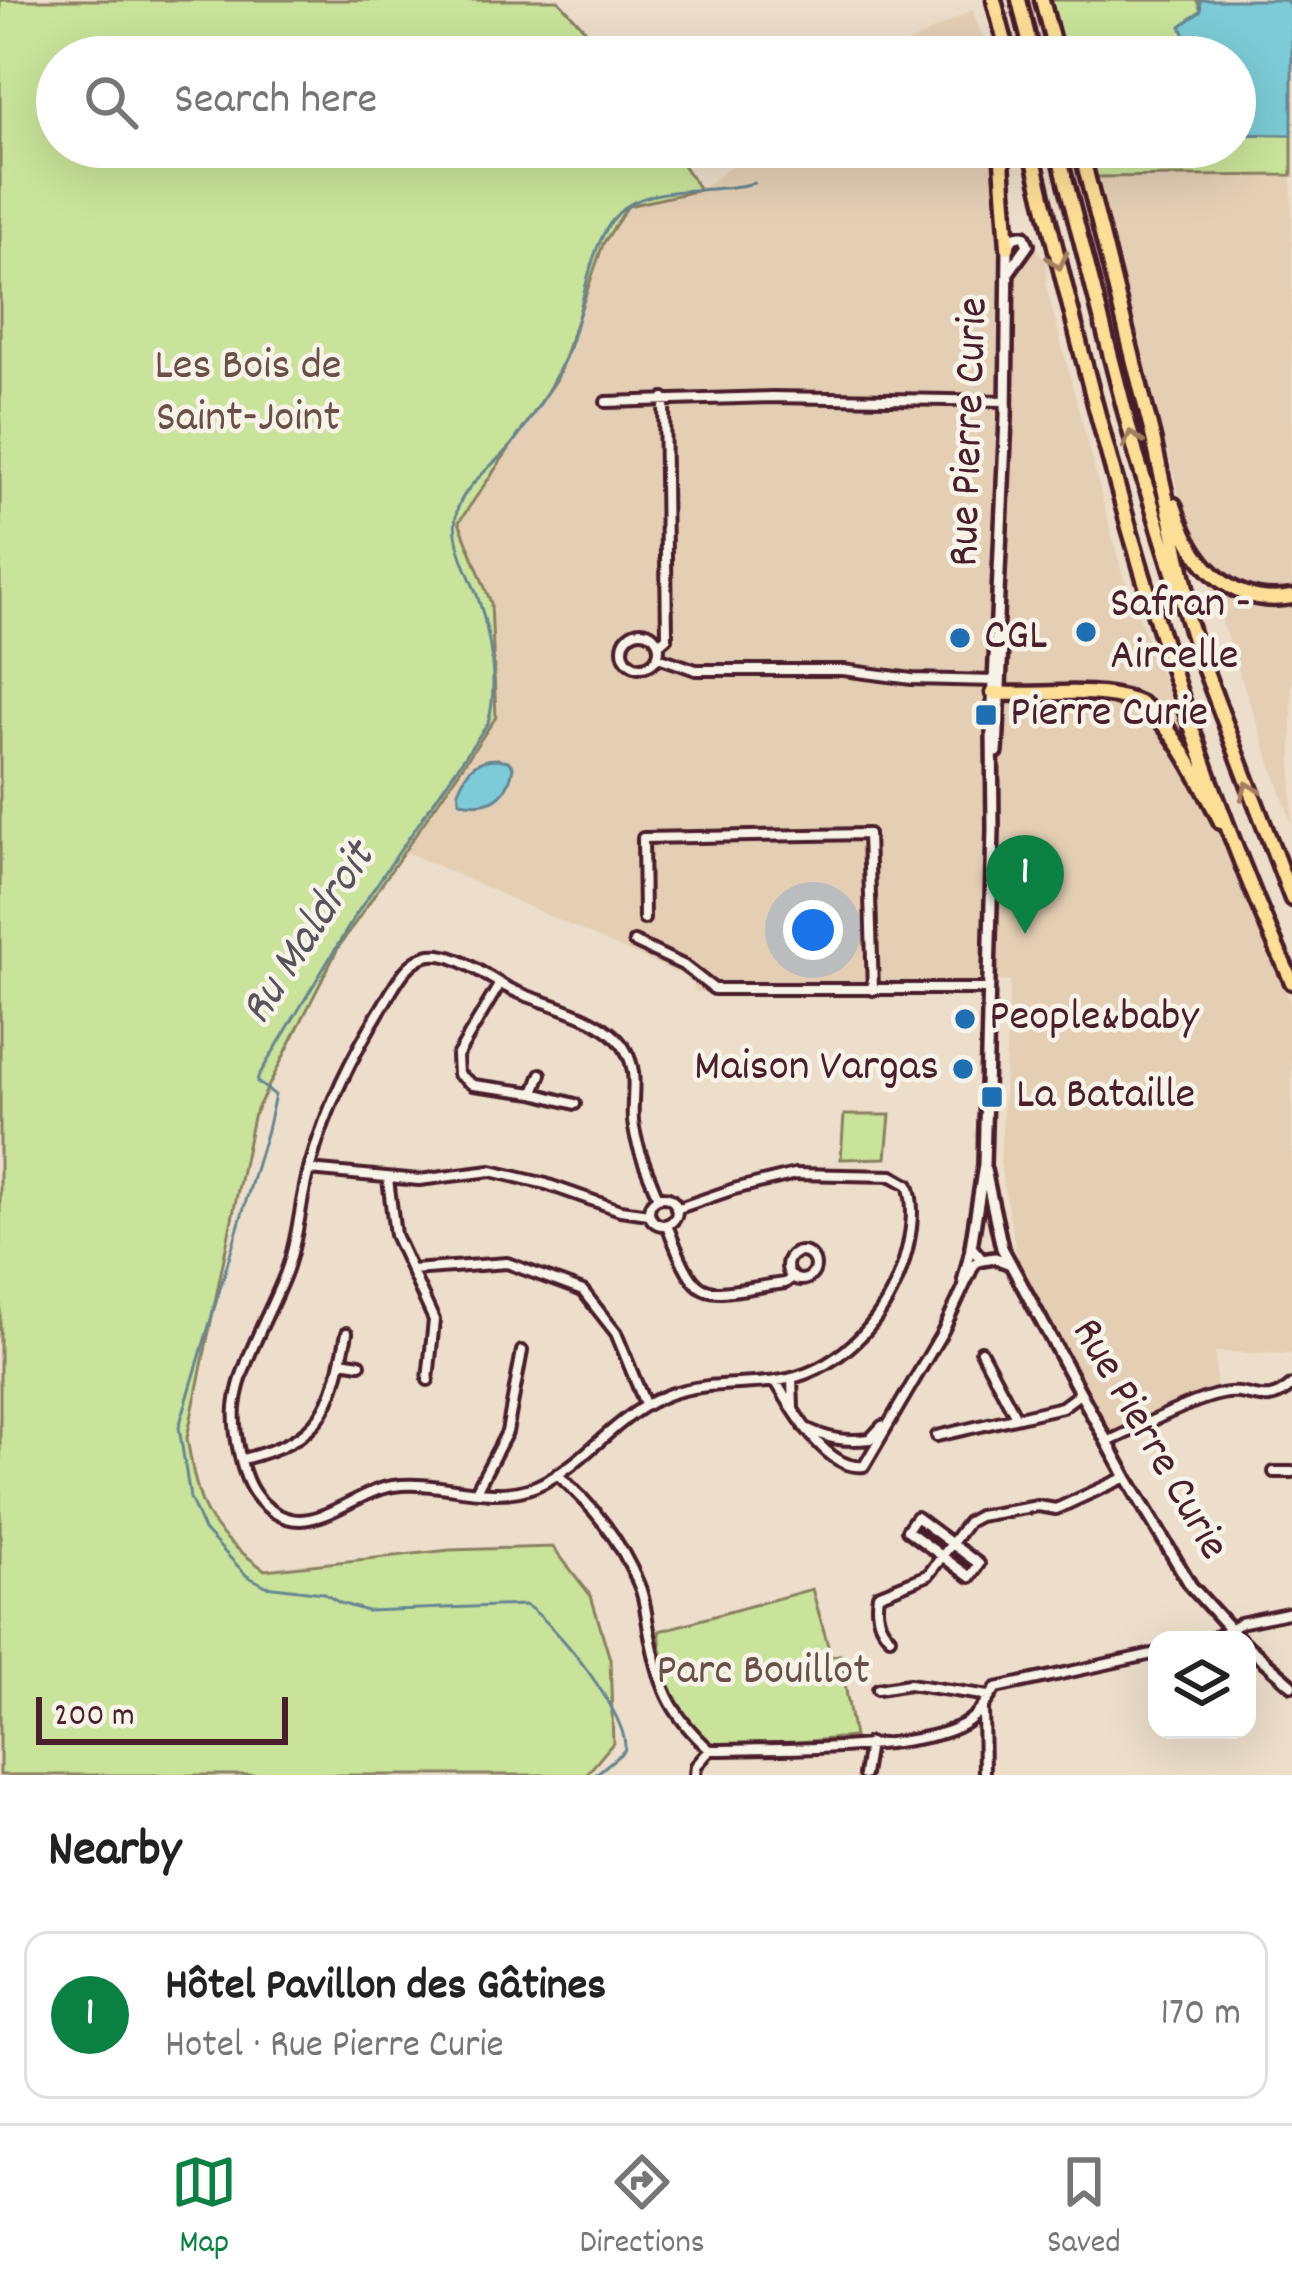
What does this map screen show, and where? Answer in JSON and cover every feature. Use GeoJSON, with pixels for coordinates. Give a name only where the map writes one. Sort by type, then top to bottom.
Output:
{"type":"FeatureCollection","features":[{"type":"Feature","properties":{"kind":"highway"},"geometry":{"type":"LineString","coordinates":[[994,0],[1000,21],[997,36]]}},
{"type":"Feature","properties":{"kind":"highway"},"geometry":{"type":"LineString","coordinates":[[1019,0],[1028,36]]}},
{"type":"Feature","properties":{"kind":"highway"},"geometry":{"type":"LineString","coordinates":[[1042,0],[1051,36]]}},
{"type":"Feature","properties":{"kind":"highway"},"geometry":{"type":"LineString","coordinates":[[1002,168],[1008,247]]}},
{"type":"Feature","properties":{"kind":"highway"},"geometry":{"type":"LineString","coordinates":[[1036,168],[1108,460],[1176,680],[1292,982]]}},
{"type":"Feature","properties":{"kind":"highway"},"geometry":{"type":"LineString","coordinates":[[1062,168],[1136,454],[1206,671],[1292,899]]}},
{"type":"Feature","properties":{"kind":"highway"},"geometry":{"type":"LineString","coordinates":[[1085,168],[1206,671]]}},
{"type":"Feature","properties":{"kind":"highway"},"geometry":{"type":"LineString","coordinates":[[1153,438],[1178,518],[1197,558],[1234,590],[1260,599],[1292,597]]}},
{"type":"Feature","properties":{"kind":"highway"},"geometry":{"type":"LineString","coordinates":[[998,688],[1114,696],[1139,703],[1161,720],[1240,854]]}},
{"type":"Feature","properties":{"kind":"street","name":"Rue Pierre Curie"},"geometry":{"type":"LineString","coordinates":[[971,1246],[984,1165],[1008,247],[1018,235],[1028,245],[1008,274]]}},
{"type":"Feature","properties":{"kind":"street"},"geometry":{"type":"LineString","coordinates":[[606,402],[664,398],[1006,401]]}},
{"type":"Feature","properties":{"kind":"street"},"geometry":{"type":"LineString","coordinates":[[659,644],[667,638],[664,398]]}},
{"type":"Feature","properties":{"kind":"street"},"geometry":{"type":"LineString","coordinates":[[639,631],[652,634],[659,644],[658,657],[639,668],[629,663],[623,649],[628,637],[639,631]]}},
{"type":"Feature","properties":{"kind":"street"},"geometry":{"type":"LineString","coordinates":[[658,657],[695,670],[843,670],[998,688]]}},
{"type":"Feature","properties":{"kind":"street"},"geometry":{"type":"LineString","coordinates":[[644,919],[643,838],[868,833],[873,990]]}},
{"type":"Feature","properties":{"kind":"street"},"geometry":{"type":"LineString","coordinates":[[634,942],[683,965],[714,989],[988,989]]}},
{"type":"Feature","properties":{"kind":"street"},"geometry":{"type":"LineString","coordinates":[[658,1198],[636,1139],[635,1073],[623,1045],[607,1029],[499,985],[450,957],[428,956],[411,965],[332,1096],[309,1170],[290,1260],[238,1391],[236,1426],[251,1489],[267,1509],[287,1518],[314,1518],[389,1486],[420,1484],[510,1493],[532,1488],[557,1474],[645,1405],[705,1386],[792,1378],[837,1357],[881,1313],[902,1266],[914,1202],[908,1185],[892,1176],[795,1174],[676,1209]]}},
{"type":"Feature","properties":{"kind":"street"},"geometry":{"type":"LineString","coordinates":[[499,985],[457,1056],[458,1074],[473,1085],[534,1093],[575,1105]]}},
{"type":"Feature","properties":{"kind":"street"},"geometry":{"type":"LineString","coordinates":[[534,1093],[541,1074]]}},
{"type":"Feature","properties":{"kind":"street","name":"Rue Pierre Curie"},"geometry":{"type":"LineString","coordinates":[[984,1165],[999,1248],[1171,1557],[1229,1631]]}},
{"type":"Feature","properties":{"kind":"street"},"geometry":{"type":"LineString","coordinates":[[309,1170],[419,1180],[490,1171],[546,1184],[620,1210],[649,1214],[656,1223],[667,1225]]}},
{"type":"Feature","properties":{"kind":"street"},"geometry":{"type":"LineString","coordinates":[[388,1179],[394,1235],[434,1321],[428,1380]]}},
{"type":"Feature","properties":{"kind":"street"},"geometry":{"type":"LineString","coordinates":[[649,1214],[652,1203],[668,1198],[676,1209],[667,1225]]}},
{"type":"Feature","properties":{"kind":"street"},"geometry":{"type":"LineString","coordinates":[[667,1225],[687,1277],[698,1289],[712,1293],[784,1283],[793,1277]]}},
{"type":"Feature","properties":{"kind":"street"},"geometry":{"type":"LineString","coordinates":[[776,1382],[801,1426],[847,1466],[864,1466],[928,1357],[975,1263],[999,1248],[985,1226],[973,1232]]}},
{"type":"Feature","properties":{"kind":"street"},"geometry":{"type":"LineString","coordinates":[[971,1246],[982,1260]]}},
{"type":"Feature","properties":{"kind":"street"},"geometry":{"type":"LineString","coordinates":[[960,1291],[971,1246]]}},
{"type":"Feature","properties":{"kind":"street"},"geometry":{"type":"LineString","coordinates":[[412,1270],[507,1263],[583,1291],[616,1333],[645,1405]]}},
{"type":"Feature","properties":{"kind":"street"},"geometry":{"type":"LineString","coordinates":[[243,1460],[278,1451],[319,1421],[330,1405],[347,1334]]}},
{"type":"Feature","properties":{"kind":"street"},"geometry":{"type":"LineString","coordinates":[[476,1491],[508,1432],[522,1352]]}},
{"type":"Feature","properties":{"kind":"street"},"geometry":{"type":"LineString","coordinates":[[981,1352],[1016,1417]]}},
{"type":"Feature","properties":{"kind":"street"},"geometry":{"type":"LineString","coordinates":[[341,1361],[361,1364]]}},
{"type":"Feature","properties":{"kind":"street"},"geometry":{"type":"LineString","coordinates":[[792,1378],[793,1409]]}},
{"type":"Feature","properties":{"kind":"street"},"geometry":{"type":"LineString","coordinates":[[1107,1442],[1224,1393],[1268,1399],[1279,1397],[1292,1385]]}},
{"type":"Feature","properties":{"kind":"street"},"geometry":{"type":"LineString","coordinates":[[937,1436],[1062,1406],[1081,1393]]}},
{"type":"Feature","properties":{"kind":"street"},"geometry":{"type":"LineString","coordinates":[[801,1426],[847,1442],[870,1439],[891,1416]]}},
{"type":"Feature","properties":{"kind":"street"},"geometry":{"type":"LineString","coordinates":[[1274,1472],[1292,1472]]}},
{"type":"Feature","properties":{"kind":"street"},"geometry":{"type":"LineString","coordinates":[[557,1474],[607,1522],[641,1588],[669,1704],[681,1724],[710,1750],[868,1743],[956,1729],[996,1688],[1148,1656]]}},
{"type":"Feature","properties":{"kind":"street"},"geometry":{"type":"LineString","coordinates":[[890,1637],[881,1628],[878,1595],[920,1581],[968,1522],[1038,1506],[1056,1509],[1126,1477]]}},
{"type":"Feature","properties":{"kind":"street"},"geometry":{"type":"LineString","coordinates":[[916,1517],[979,1564],[970,1577],[942,1556],[907,1530],[916,1517]]}},
{"type":"Feature","properties":{"kind":"street"},"geometry":{"type":"LineString","coordinates":[[1229,1631],[1240,1623],[1292,1612]]}},
{"type":"Feature","properties":{"kind":"street"},"geometry":{"type":"LineString","coordinates":[[1256,1654],[1292,1685]]}},
{"type":"Feature","properties":{"kind":"street"},"geometry":{"type":"LineString","coordinates":[[878,1689],[909,1684],[991,1696]]}},
{"type":"Feature","properties":{"kind":"street"},"geometry":{"type":"LineString","coordinates":[[982,1707],[983,1775]]}},
{"type":"Feature","properties":{"kind":"street"},"geometry":{"type":"LineString","coordinates":[[864,1775],[868,1743]]}},
{"type":"Feature","properties":{"kind":"street"},"geometry":{"type":"LineString","coordinates":[[695,1775],[696,1766],[710,1750]]}},
{"type":"Feature","properties":{"kind":"shaded area"},"geometry":{"type":"Polygon","coordinates":[[[972,10],[983,36],[923,36],[972,10]]]}},
{"type":"Feature","properties":{"kind":"shaded area"},"geometry":{"type":"Polygon","coordinates":[[[729,168],[999,168],[1001,248],[1035,245],[1047,264],[1046,286],[1122,573],[1292,1005],[1292,1354],[1215,1352],[1217,1397],[1114,1446],[1017,1257],[1000,1164],[1010,981],[695,992],[692,980],[406,852],[496,717],[491,604],[459,523],[557,379],[604,244],[628,206],[700,190],[729,168]]]}},
{"type":"Feature","properties":{"kind":"shaded area"},"geometry":{"type":"Polygon","coordinates":[[[1292,175],[1292,824],[1185,517],[1095,177],[1292,175]]]}},
{"type":"Feature","properties":{"kind":"green space","name":"Les Bois de Saint-Joint"},"geometry":{"type":"Polygon","coordinates":[[[0,0],[558,0],[591,36],[36,36],[36,168],[685,168],[700,190],[628,206],[603,244],[557,379],[459,522],[491,603],[496,717],[338,948],[253,1117],[187,1438],[208,1515],[229,1541],[265,1570],[450,1550],[553,1547],[591,1596],[610,1659],[613,1743],[586,1775],[0,1775],[0,0]]]}},
{"type":"Feature","properties":{"kind":"green space"},"geometry":{"type":"Polygon","coordinates":[[[1051,0],[1197,0],[1201,11],[1192,36],[1060,36],[1051,0]]]}},
{"type":"Feature","properties":{"kind":"green space"},"geometry":{"type":"Polygon","coordinates":[[[1256,134],[1292,135],[1292,175],[1095,177],[1093,168],[1256,168],[1256,134]]]}},
{"type":"Feature","properties":{"kind":"green space"},"geometry":{"type":"Polygon","coordinates":[[[844,1115],[890,1115],[886,1158],[841,1159],[844,1115]]]}},
{"type":"Feature","properties":{"kind":"green space","name":"Parc Bouillot"},"geometry":{"type":"Polygon","coordinates":[[[812,1589],[831,1656],[840,1655],[854,1737],[738,1746],[707,1740],[693,1730],[674,1700],[659,1631],[812,1589]]]}},
{"type":"Feature","properties":{"kind":"water"},"geometry":{"type":"Polygon","coordinates":[[[1200,0],[1286,0],[1292,10],[1292,135],[1256,134],[1256,36],[1185,36],[1181,26],[1201,11],[1200,0]]]}},
{"type":"Feature","properties":{"kind":"water"},"geometry":{"type":"Polygon","coordinates":[[[497,759],[513,767],[502,793],[489,802],[460,802],[458,791],[468,772],[482,761],[497,759]]]}},
{"type":"Feature","properties":{"kind":"waterway","name":"Ru Maldroit"},"geometry":{"type":"LineString","coordinates":[[595,1775],[624,1751],[624,1737],[589,1672],[538,1614],[525,1605],[367,1611],[323,1593],[266,1586],[247,1576],[204,1530],[190,1498],[179,1427],[275,1095],[257,1082],[258,1077],[357,913],[488,723],[493,692],[489,642],[459,546],[455,526],[459,506],[471,486],[520,434],[565,358],[595,255],[613,219],[627,206],[656,195],[754,183]]}},
{"type":"Feature","properties":{"kind":"place","name":"Safran - Aircelle"},"geometry":{"type":"Point","coordinates":[1086,632]}},
{"type":"Feature","properties":{"kind":"place","name":"CGL"},"geometry":{"type":"Point","coordinates":[960,638]}},
{"type":"Feature","properties":{"kind":"place","name":"Pierre Curie"},"geometry":{"type":"Point","coordinates":[986,715]}},
{"type":"Feature","properties":{"kind":"place","name":"Hôtel Pavillon des Gâtines"},"geometry":{"type":"Point","coordinates":[1025,934]}},
{"type":"Feature","properties":{"kind":"place","name":"People&baby"},"geometry":{"type":"Point","coordinates":[965,1019]}},
{"type":"Feature","properties":{"kind":"place","name":"Maison Vargas"},"geometry":{"type":"Point","coordinates":[963,1069]}},
{"type":"Feature","properties":{"kind":"place","name":"La Bataille"},"geometry":{"type":"Point","coordinates":[992,1097]}}]}
